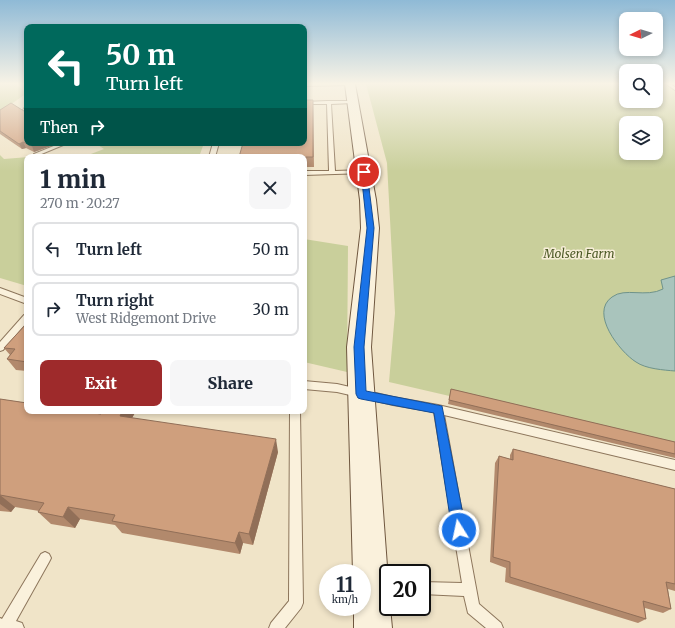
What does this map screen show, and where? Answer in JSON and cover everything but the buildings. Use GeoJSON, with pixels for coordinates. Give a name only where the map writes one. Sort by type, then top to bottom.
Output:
{"type":"FeatureCollection","features":[{"type":"Feature","properties":{"kind":"street"},"geometry":{"type":"LineString","coordinates":[[355,113],[364,172],[370,228],[359,347],[361,394],[376,586],[373,628]]}},
{"type":"Feature","properties":{"kind":"lane"},"geometry":{"type":"LineString","coordinates":[[329,113],[332,172]]}},
{"type":"Feature","properties":{"kind":"lane"},"geometry":{"type":"LineString","coordinates":[[37,154],[57,146]]}},
{"type":"Feature","properties":{"kind":"lane"},"geometry":{"type":"LineString","coordinates":[[307,173],[364,172]]}},
{"type":"Feature","properties":{"kind":"lane"},"geometry":{"type":"LineString","coordinates":[[0,291],[24,300]]}},
{"type":"Feature","properties":{"kind":"lane"},"geometry":{"type":"LineString","coordinates":[[0,348],[24,320]]}},
{"type":"Feature","properties":{"kind":"lane"},"geometry":{"type":"LineString","coordinates":[[307,385],[337,388],[438,409],[675,465]]}},
{"type":"Feature","properties":{"kind":"lane"},"geometry":{"type":"LineString","coordinates":[[438,409],[473,608],[496,628]]}},
{"type":"Feature","properties":{"kind":"lane"},"geometry":{"type":"LineString","coordinates":[[276,628],[296,603],[295,414]]}},
{"type":"Feature","properties":{"kind":"lane"},"geometry":{"type":"LineString","coordinates":[[7,627],[45,558]]}},
{"type":"Feature","properties":{"kind":"lane"},"geometry":{"type":"LineString","coordinates":[[431,588],[469,590]]}},
{"type":"Feature","properties":{"kind":"green space","name":"Molsen Farm"},"geometry":{"type":"Polygon","coordinates":[[[374,113],[675,113],[675,448],[389,382],[395,313],[387,163],[374,113]]]}},
{"type":"Feature","properties":{"kind":"green space"},"geometry":{"type":"Polygon","coordinates":[[[100,146],[203,146],[200,154],[91,154],[104,149],[100,146]]]}},
{"type":"Feature","properties":{"kind":"green space"},"geometry":{"type":"Polygon","coordinates":[[[0,155],[4,159],[24,157],[24,285],[0,278],[0,155]]]}},
{"type":"Feature","properties":{"kind":"green space"},"geometry":{"type":"Polygon","coordinates":[[[307,239],[348,246],[347,372],[307,363],[307,239]]]}},
{"type":"Feature","properties":{"kind":"water"},"geometry":{"type":"Polygon","coordinates":[[[675,276],[675,371],[655,369],[636,362],[622,350],[609,332],[605,322],[604,312],[606,304],[617,294],[629,292],[656,292],[663,289],[661,280],[675,276]]]}},
{"type":"Feature","properties":{"kind":"route"},"geometry":{"type":"LineString","coordinates":[[364,172],[370,228],[359,347],[361,394],[438,409],[459,530]]}}]}
